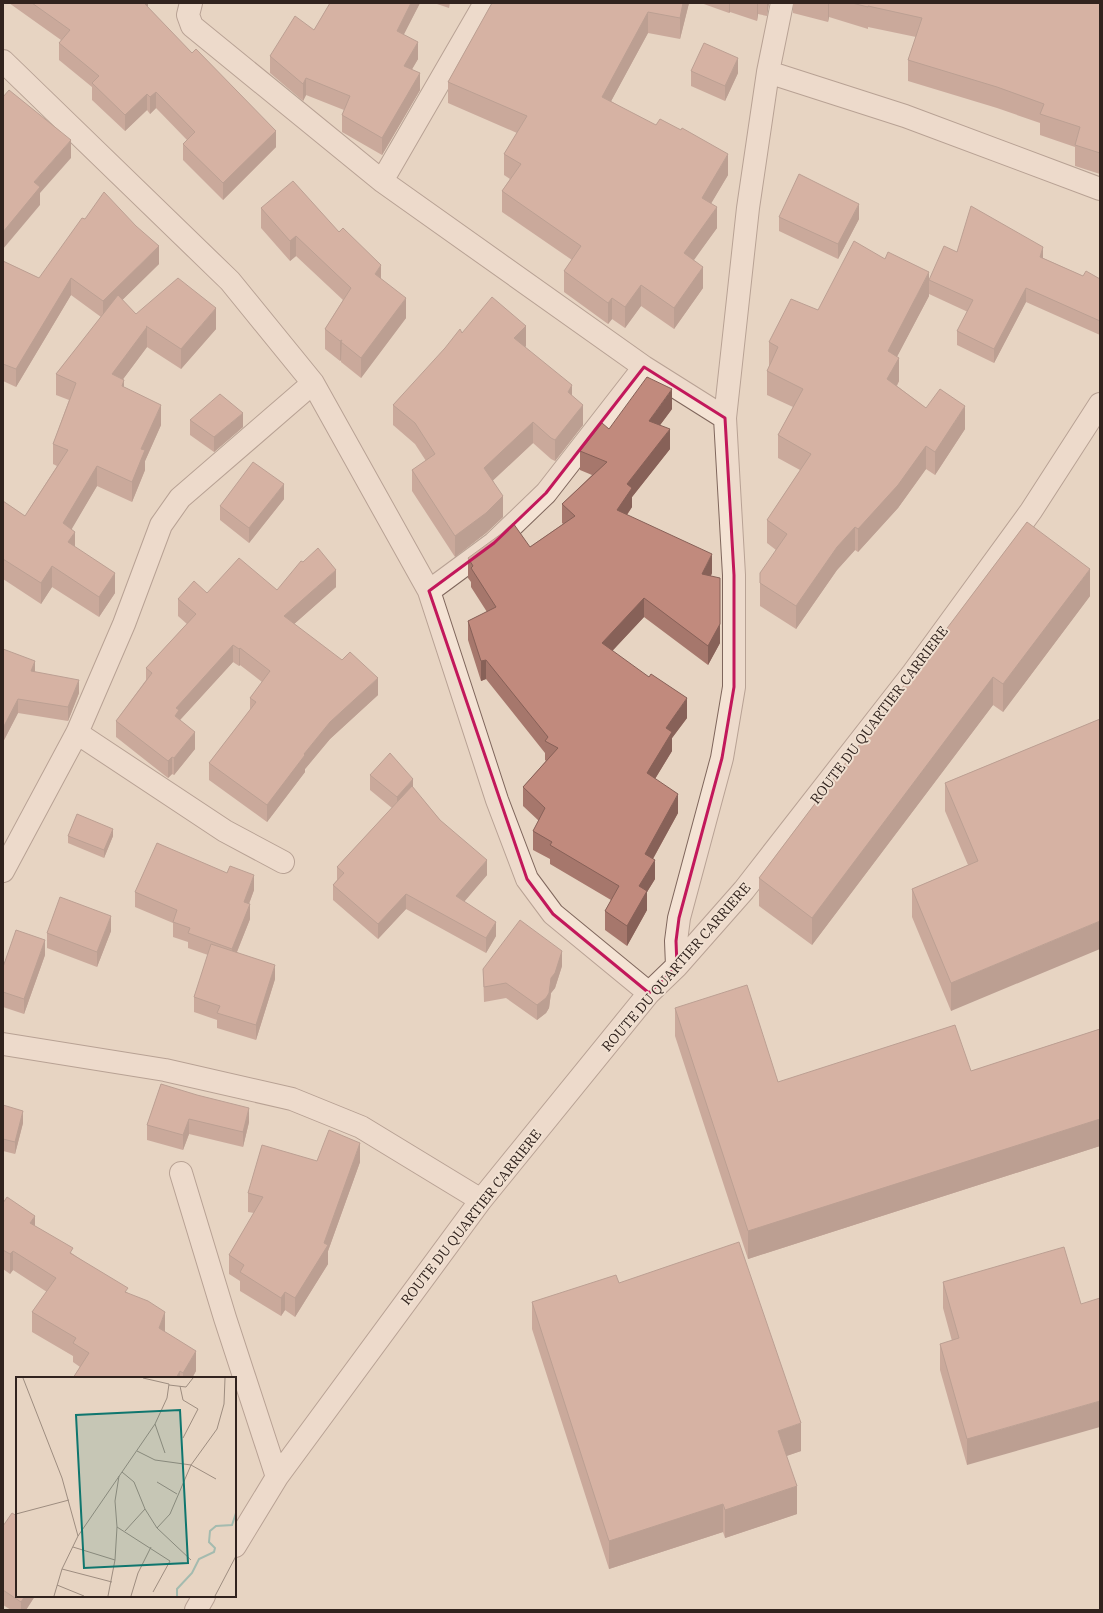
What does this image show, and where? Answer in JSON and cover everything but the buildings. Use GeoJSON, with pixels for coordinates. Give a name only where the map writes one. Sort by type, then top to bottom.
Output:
{"type":"FeatureCollection","features":[{"type":"Feature","properties":{"kind":"street"},"geometry":{"type":"LineString","coordinates":[[191,3],[188,15],[192,26],[382,181],[644,367],[725,418]]}},
{"type":"Feature","properties":{"kind":"street"},"geometry":{"type":"LineString","coordinates":[[382,181],[485,3]]}},
{"type":"Feature","properties":{"kind":"street"},"geometry":{"type":"LineString","coordinates":[[677,966],[676,941],[679,918],[722,758],[734,687],[734,575],[725,418],[748,208],[768,72],[782,3]]}},
{"type":"Feature","properties":{"kind":"street"},"geometry":{"type":"LineString","coordinates":[[3,61],[230,281],[313,383],[429,590],[497,800],[527,879],[553,914],[649,993]]}},
{"type":"Feature","properties":{"kind":"street"},"geometry":{"type":"LineString","coordinates":[[768,72],[905,116],[1100,189]]}},
{"type":"Feature","properties":{"kind":"street"},"geometry":{"type":"LineString","coordinates":[[429,590],[494,543],[546,493],[644,367]]}},
{"type":"Feature","properties":{"kind":"street"},"geometry":{"type":"LineString","coordinates":[[3,870],[77,733],[124,624],[161,525],[180,498],[313,383]]}},
{"type":"Feature","properties":{"kind":"street","name":"ROUTE DU QUARTIER CARRIERE"},"geometry":{"type":"LineString","coordinates":[[236,1544],[277,1477],[482,1200],[649,993],[677,966],[744,890],[913,673],[1031,511],[1100,404]]}},
{"type":"Feature","properties":{"kind":"street"},"geometry":{"type":"LineString","coordinates":[[77,733],[225,831],[283,862]]}},
{"type":"Feature","properties":{"kind":"street"},"geometry":{"type":"LineString","coordinates":[[3,1044],[165,1070],[292,1100],[360,1127],[482,1200]]}},
{"type":"Feature","properties":{"kind":"street"},"geometry":{"type":"LineString","coordinates":[[181,1173],[225,1318],[277,1477]]}},
{"type":"Feature","properties":{"kind":"street"},"geometry":{"type":"LineString","coordinates":[[196,1610],[203,1597]]}},
{"type":"Feature","properties":{"kind":"highlighted area"},"geometry":{"type":"Polygon","coordinates":[[[644,367],[725,418],[734,575],[734,687],[722,758],[679,918],[676,941],[677,966],[649,993],[553,914],[527,879],[429,591],[494,543],[546,493],[644,367]]]}}]}
